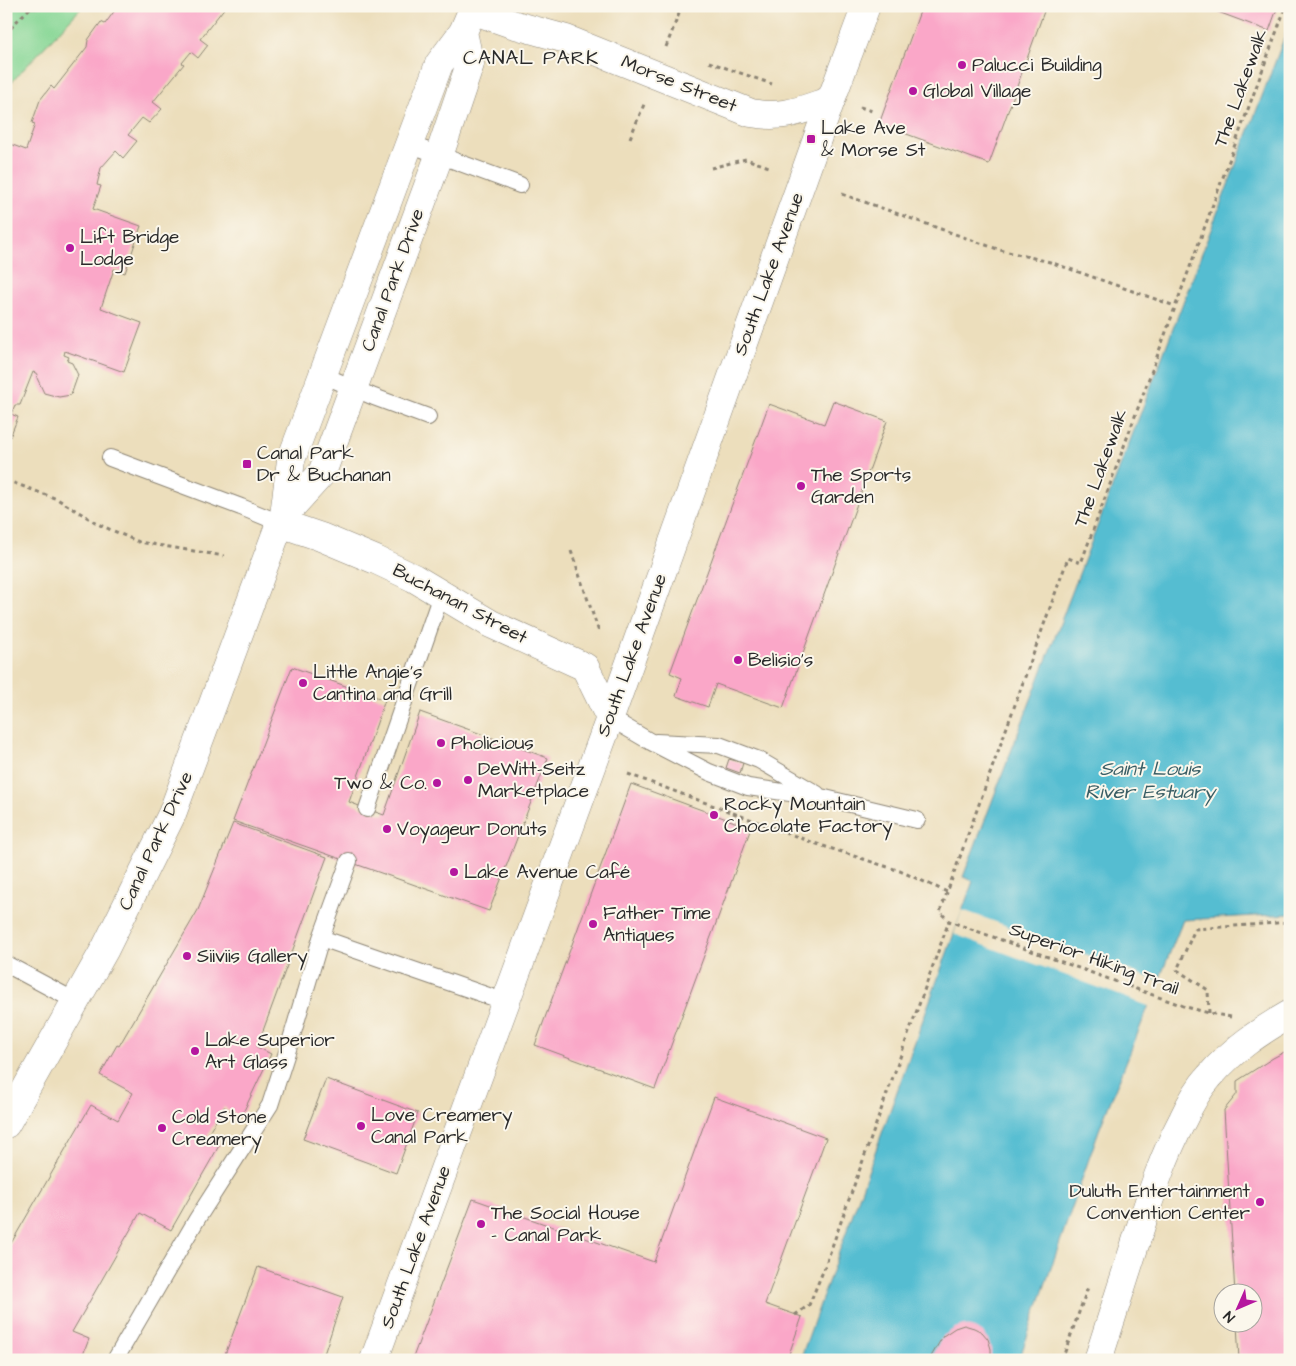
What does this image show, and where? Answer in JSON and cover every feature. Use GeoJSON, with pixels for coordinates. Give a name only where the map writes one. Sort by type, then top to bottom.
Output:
{"type":"FeatureCollection","features":[{"type":"Feature","properties":{"kind":"street","name":"South Lake Avenue"},"geometry":{"type":"LineString","coordinates":[[374,1360],[610,718],[866,6]]}},
{"type":"Feature","properties":{"kind":"street","name":"Morse Street"},"geometry":{"type":"LineString","coordinates":[[470,14],[566,39],[751,112],[764,115],[785,114],[832,100]]}},
{"type":"Feature","properties":{"kind":"street","name":"Canal Park Drive"},"geometry":{"type":"LineString","coordinates":[[6,1124],[105,949],[172,814],[282,519],[291,460],[439,64],[470,14]]}},
{"type":"Feature","properties":{"kind":"street","name":"Canal Park Drive"},"geometry":{"type":"LineString","coordinates":[[282,519],[322,473],[439,156],[470,64],[470,14]]}},
{"type":"Feature","properties":{"kind":"street","name":"Buchanan Street"},"geometry":{"type":"LineString","coordinates":[[282,519],[414,578],[491,624],[585,666],[610,718]]}},
{"type":"Feature","properties":{"kind":"street"},"geometry":{"type":"LineString","coordinates":[[1098,1360],[1151,1195],[1176,1132],[1192,1101],[1208,1078],[1229,1056],[1253,1036],[1290,1014]]}},
{"type":"Feature","properties":{"kind":"lane"},"geometry":{"type":"LineString","coordinates":[[409,144],[520,185]]}},
{"type":"Feature","properties":{"kind":"lane"},"geometry":{"type":"LineString","coordinates":[[323,375],[428,417]]}},
{"type":"Feature","properties":{"kind":"lane"},"geometry":{"type":"LineString","coordinates":[[110,458],[241,507],[282,519]]}},
{"type":"Feature","properties":{"kind":"lane"},"geometry":{"type":"LineString","coordinates":[[367,809],[441,595]]}},
{"type":"Feature","properties":{"kind":"lane"},"geometry":{"type":"LineString","coordinates":[[610,718],[709,772],[748,787],[825,798],[917,820]]}},
{"type":"Feature","properties":{"kind":"lane"},"geometry":{"type":"LineString","coordinates":[[651,742],[720,745],[759,760],[825,798]]}},
{"type":"Feature","properties":{"kind":"lane"},"geometry":{"type":"LineString","coordinates":[[115,1360],[197,1219],[270,1105],[320,938],[349,862]]}},
{"type":"Feature","properties":{"kind":"lane"},"geometry":{"type":"LineString","coordinates":[[320,938],[506,1002]]}},
{"type":"Feature","properties":{"kind":"lane"},"geometry":{"type":"LineString","coordinates":[[6,964],[75,1001]]}},
{"type":"Feature","properties":{"kind":"path"},"geometry":{"type":"LineString","coordinates":[[6,35],[32,6]]}},
{"type":"Feature","properties":{"kind":"path","name":"The Lakewalk"},"geometry":{"type":"LineString","coordinates":[[949,921],[940,912],[1068,558],[1081,563],[1286,6]]}},
{"type":"Feature","properties":{"kind":"path"},"geometry":{"type":"LineString","coordinates":[[657,44],[675,50]]}},
{"type":"Feature","properties":{"kind":"path"},"geometry":{"type":"LineString","coordinates":[[701,59],[780,87]]}},
{"type":"Feature","properties":{"kind":"path"},"geometry":{"type":"LineString","coordinates":[[832,100],[872,111]]}},
{"type":"Feature","properties":{"kind":"path"},"geometry":{"type":"LineString","coordinates":[[711,168],[746,159],[772,168]]}},
{"type":"Feature","properties":{"kind":"path"},"geometry":{"type":"LineString","coordinates":[[842,194],[1000,250],[1050,262],[1175,306]]}},
{"type":"Feature","properties":{"kind":"path"},"geometry":{"type":"LineString","coordinates":[[6,480],[57,499],[100,524],[139,542],[224,556]]}},
{"type":"Feature","properties":{"kind":"path"},"geometry":{"type":"LineString","coordinates":[[571,551],[599,632]]}},
{"type":"Feature","properties":{"kind":"path"},"geometry":{"type":"LineString","coordinates":[[628,774],[814,843],[900,872],[947,892]]}},
{"type":"Feature","properties":{"kind":"path"},"geometry":{"type":"LineString","coordinates":[[794,1315],[809,1305],[813,1296],[949,921]]}},
{"type":"Feature","properties":{"kind":"path","name":"Superior Hiking Trail"},"geometry":{"type":"LineString","coordinates":[[949,921],[1186,1007],[1231,1017]]}},
{"type":"Feature","properties":{"kind":"path"},"geometry":{"type":"LineString","coordinates":[[1209,1013],[1208,990],[1177,970],[1195,929],[1290,922]]}},
{"type":"Feature","properties":{"kind":"green space"},"geometry":{"type":"Polygon","coordinates":[[[6,6],[83,6],[6,88],[6,6]]]}},
{"type":"Feature","properties":{"kind":"water","name":"Saint Louis River Estuary"},"geometry":{"type":"Polygon","coordinates":[[[1290,23],[1290,914],[1183,920],[1099,1130],[1019,1360],[800,1360],[973,881],[963,877],[1290,23]]]}},
{"type":"Feature","properties":{"kind":"pier"},"geometry":{"type":"Polygon","coordinates":[[[962,910],[1161,982],[1151,1007],[954,934],[962,910]]]}},
{"type":"Feature","properties":{"kind":"building","name":"Lift Bridge Lodge"},"geometry":{"type":"Polygon","coordinates":[[[118,6],[226,6],[200,39],[208,45],[198,58],[191,52],[182,63],[184,64],[153,102],[162,109],[149,123],[142,118],[128,135],[137,141],[123,158],[116,151],[101,168],[97,185],[101,186],[93,209],[141,226],[125,273],[114,269],[101,308],[142,323],[124,372],[65,351],[64,355],[69,357],[67,361],[72,363],[78,375],[71,395],[59,397],[44,393],[37,378],[38,374],[33,372],[20,405],[15,405],[11,414],[18,417],[6,447],[6,157],[10,144],[26,150],[35,124],[32,123],[40,100],[51,86],[54,89],[87,47],[88,40],[101,22],[105,24],[118,6]]]}},
{"type":"Feature","properties":{"kind":"building","name":"Palucci Building"},"geometry":{"type":"Polygon","coordinates":[[[922,6],[1046,6],[989,164],[879,124],[922,6]]]}},
{"type":"Feature","properties":{"kind":"building"},"geometry":{"type":"Polygon","coordinates":[[[1202,6],[1278,6],[1269,31],[1202,6]]]}},
{"type":"Feature","properties":{"kind":"building","name":"The Sports Garden"},"geometry":{"type":"Polygon","coordinates":[[[833,401],[887,421],[783,708],[716,684],[708,707],[676,696],[682,678],[670,673],[769,404],[824,424],[833,401]]]}},
{"type":"Feature","properties":{"kind":"building","name":"DeWitt-Seitz Marketplace"},"geometry":{"type":"Polygon","coordinates":[[[292,667],[385,700],[349,802],[367,809],[384,815],[420,712],[548,758],[489,911],[233,821],[292,667]]]}},
{"type":"Feature","properties":{"kind":"building"},"geometry":{"type":"Polygon","coordinates":[[[729,759],[743,763],[740,773],[726,768],[729,759]]]}},
{"type":"Feature","properties":{"kind":"building"},"geometry":{"type":"Polygon","coordinates":[[[631,784],[751,828],[655,1089],[535,1045],[631,784]]]}},
{"type":"Feature","properties":{"kind":"building"},"geometry":{"type":"Polygon","coordinates":[[[233,823],[327,857],[257,1047],[271,1054],[241,1117],[224,1107],[207,1136],[220,1144],[171,1230],[140,1213],[72,1332],[89,1339],[81,1360],[6,1360],[6,1252],[91,1105],[118,1120],[133,1093],[100,1075],[117,1045],[119,1046],[198,910],[233,823]]]}},
{"type":"Feature","properties":{"kind":"building","name":"Duluth Entertainment Convention Center"},"geometry":{"type":"Polygon","coordinates":[[[1290,1049],[1290,1360],[1239,1360],[1238,1334],[1264,1334],[1264,1284],[1234,1284],[1224,1110],[1237,1094],[1237,1081],[1290,1049]]]}},
{"type":"Feature","properties":{"kind":"building","name":"Love Creamery Canal Park"},"geometry":{"type":"Polygon","coordinates":[[[326,1079],[418,1113],[396,1173],[303,1139],[326,1079]]]}},
{"type":"Feature","properties":{"kind":"building"},"geometry":{"type":"Polygon","coordinates":[[[714,1097],[826,1138],[765,1304],[802,1317],[787,1360],[412,1360],[473,1199],[654,1262],[714,1097]]]}},
{"type":"Feature","properties":{"kind":"building"},"geometry":{"type":"Polygon","coordinates":[[[258,1267],[343,1297],[322,1360],[223,1360],[258,1267]]]}},
{"type":"Feature","properties":{"kind":"building"},"geometry":{"type":"Polygon","coordinates":[[[964,1325],[982,1332],[988,1339],[991,1349],[991,1360],[929,1360],[943,1336],[955,1328],[964,1325]]]}},
{"type":"Feature","properties":{"kind":"place","name":"Palucci Building"},"geometry":{"type":"Point","coordinates":[962,65]}},
{"type":"Feature","properties":{"kind":"place","name":"Global Village"},"geometry":{"type":"Point","coordinates":[913,91]}},
{"type":"Feature","properties":{"kind":"place","name":"Lake Ave & Morse St"},"geometry":{"type":"Point","coordinates":[811,139]}},
{"type":"Feature","properties":{"kind":"place","name":"Lift Bridge Lodge"},"geometry":{"type":"Point","coordinates":[70,248]}},
{"type":"Feature","properties":{"kind":"place","name":"Canal Park Dr & Buchanan"},"geometry":{"type":"Point","coordinates":[247,464]}},
{"type":"Feature","properties":{"kind":"place","name":"The Sports Garden"},"geometry":{"type":"Point","coordinates":[801,486]}},
{"type":"Feature","properties":{"kind":"place","name":"Belisio's"},"geometry":{"type":"Point","coordinates":[738,660]}},
{"type":"Feature","properties":{"kind":"place","name":"Little Angie's Cantina and Grill"},"geometry":{"type":"Point","coordinates":[303,683]}},
{"type":"Feature","properties":{"kind":"place","name":"Pholicious"},"geometry":{"type":"Point","coordinates":[441,743]}},
{"type":"Feature","properties":{"kind":"place","name":"DeWitt-Seitz Marketplace"},"geometry":{"type":"Point","coordinates":[468,780]}},
{"type":"Feature","properties":{"kind":"place","name":"Two & Co."},"geometry":{"type":"Point","coordinates":[437,783]}},
{"type":"Feature","properties":{"kind":"place","name":"Rocky Mountain Chocolate Factory"},"geometry":{"type":"Point","coordinates":[714,815]}},
{"type":"Feature","properties":{"kind":"place","name":"Voyageur Donuts"},"geometry":{"type":"Point","coordinates":[387,829]}},
{"type":"Feature","properties":{"kind":"place","name":"Lake Avenue Café"},"geometry":{"type":"Point","coordinates":[454,872]}},
{"type":"Feature","properties":{"kind":"place","name":"Father Time Antiques"},"geometry":{"type":"Point","coordinates":[593,924]}},
{"type":"Feature","properties":{"kind":"place","name":"Siiviis Gallery"},"geometry":{"type":"Point","coordinates":[187,956]}},
{"type":"Feature","properties":{"kind":"place","name":"Lake Superior Art Glass"},"geometry":{"type":"Point","coordinates":[195,1051]}},
{"type":"Feature","properties":{"kind":"place","name":"Love Creamery Canal Park"},"geometry":{"type":"Point","coordinates":[361,1126]}},
{"type":"Feature","properties":{"kind":"place","name":"Cold Stone Creamery"},"geometry":{"type":"Point","coordinates":[162,1128]}},
{"type":"Feature","properties":{"kind":"place","name":"Duluth Entertainment Convention Center"},"geometry":{"type":"Point","coordinates":[1260,1202]}},
{"type":"Feature","properties":{"kind":"place","name":"The Social House - Canal Park"},"geometry":{"type":"Point","coordinates":[481,1224]}},
{"type":"Feature","properties":{"kind":"district","name":"CANAL PARK"},"geometry":{"type":"Point","coordinates":[531,58]}}]}
